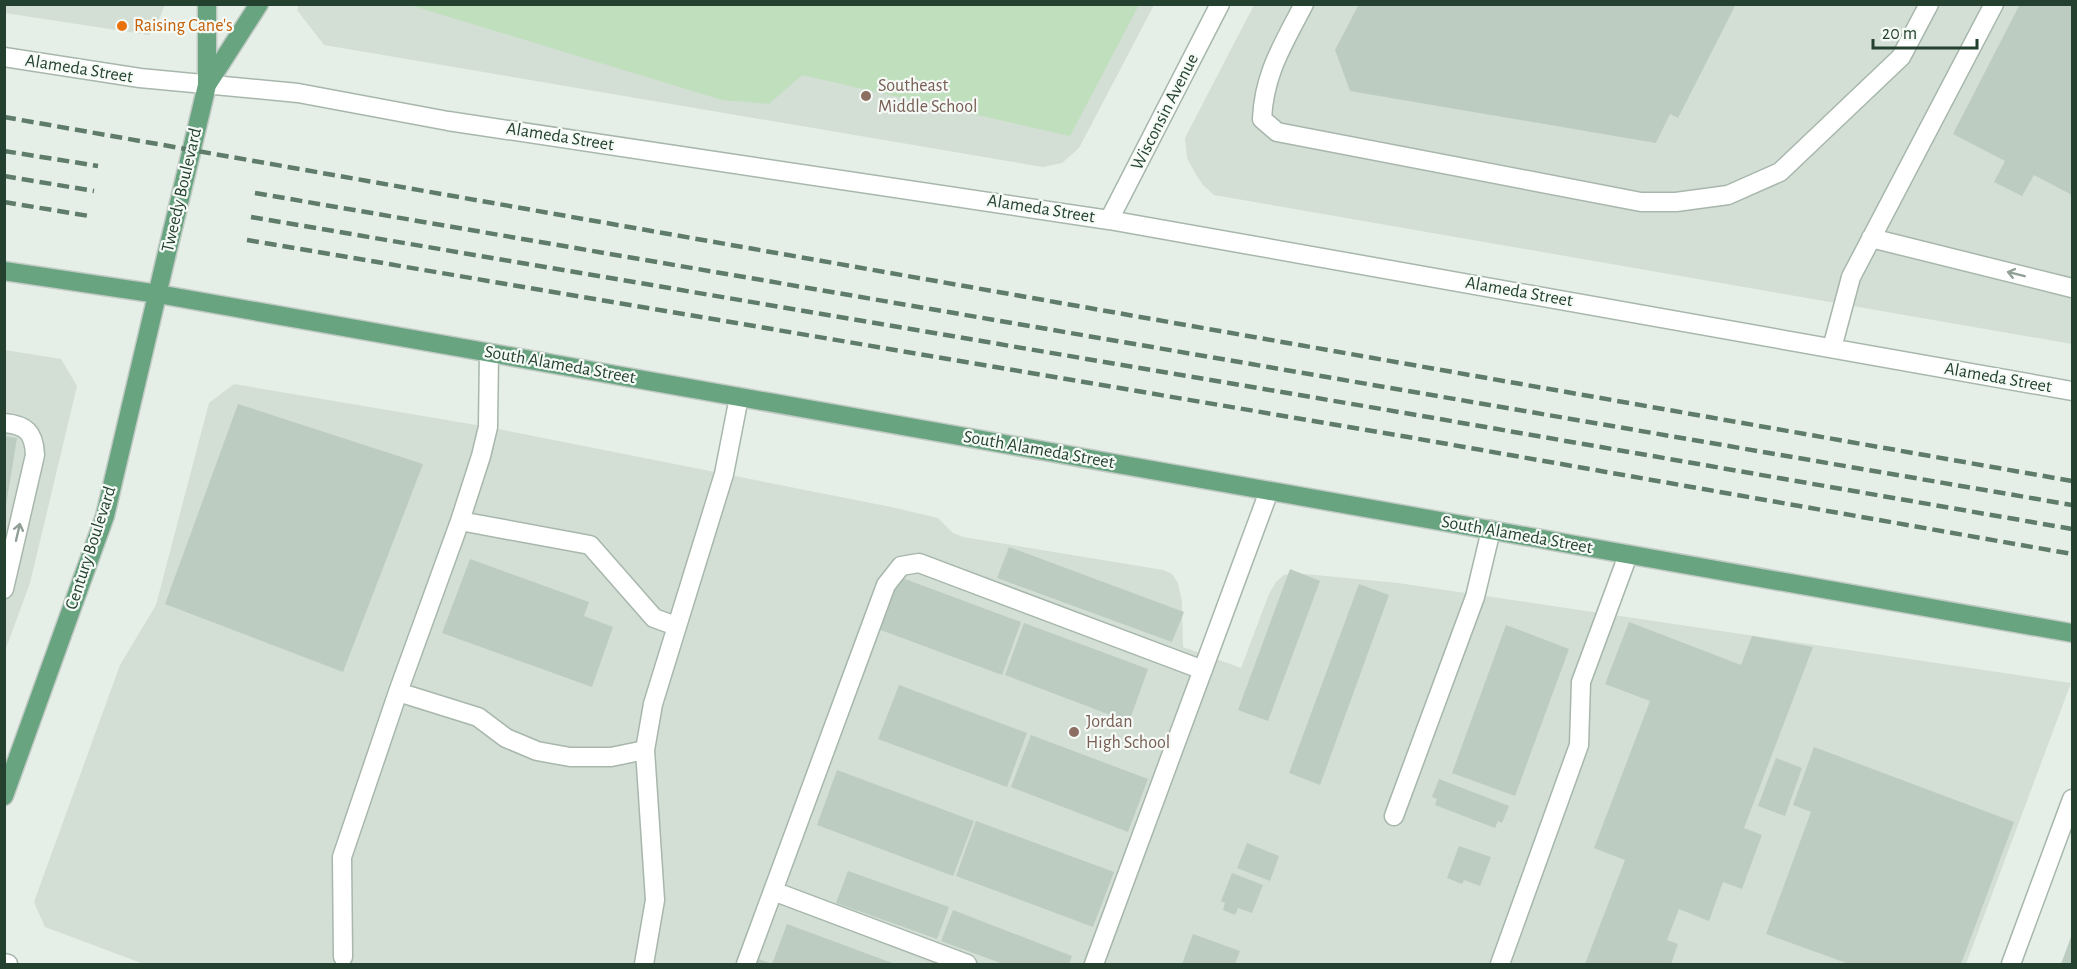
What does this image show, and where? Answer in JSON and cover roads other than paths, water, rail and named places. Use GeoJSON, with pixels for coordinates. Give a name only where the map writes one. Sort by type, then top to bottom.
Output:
{"type":"FeatureCollection","features":[{"type":"Feature","properties":{"kind":"main road","name":"Tweedy Boulevard"},"geometry":{"type":"LineString","coordinates":[[158,294],[207,85],[207,4]]}},
{"type":"Feature","properties":{"kind":"main road","name":"Tweedy Boulevard"},"geometry":{"type":"LineString","coordinates":[[207,85],[259,4]]}},
{"type":"Feature","properties":{"kind":"main road","name":"South Alameda Street"},"geometry":{"type":"LineString","coordinates":[[4,271],[158,294],[2073,633]]}},
{"type":"Feature","properties":{"kind":"main road","name":"Century Boulevard"},"geometry":{"type":"LineString","coordinates":[[4,796],[105,516],[158,294]]}},
{"type":"Feature","properties":{"kind":"street","name":"Wisconsin Avenue"},"geometry":{"type":"LineString","coordinates":[[1109,220],[1220,4]]}},
{"type":"Feature","properties":{"kind":"street"},"geometry":{"type":"LineString","coordinates":[[1304,4],[1276,57],[1263,96],[1262,119],[1277,132],[1641,202],[1664,202],[1728,195],[1780,172],[1901,57],[1929,4]]}},
{"type":"Feature","properties":{"kind":"street"},"geometry":{"type":"LineString","coordinates":[[1832,348],[1851,277],[1994,4]]}},
{"type":"Feature","properties":{"kind":"street","name":"Alameda Street"},"geometry":{"type":"LineString","coordinates":[[4,57],[140,78],[298,93],[448,121],[1109,220],[2073,391]]}},
{"type":"Feature","properties":{"kind":"street"},"geometry":{"type":"LineString","coordinates":[[1871,238],[2073,288]]}},
{"type":"Feature","properties":{"kind":"street"},"geometry":{"type":"LineString","coordinates":[[343,957],[342,857],[398,692],[460,521],[488,427],[489,353]]}},
{"type":"Feature","properties":{"kind":"street"},"geometry":{"type":"LineString","coordinates":[[644,964],[655,900],[645,750],[653,704],[724,474],[739,397]]}},
{"type":"Feature","properties":{"kind":"street"},"geometry":{"type":"LineString","coordinates":[[4,423],[19,424],[26,429],[35,445],[35,455],[4,590]]}},
{"type":"Feature","properties":{"kind":"street"},"geometry":{"type":"LineString","coordinates":[[1094,964],[1269,491]]}},
{"type":"Feature","properties":{"kind":"street"},"geometry":{"type":"LineString","coordinates":[[460,521],[590,545],[654,618],[676,626]]}},
{"type":"Feature","properties":{"kind":"street"},"geometry":{"type":"LineString","coordinates":[[1394,816],[1475,597],[1491,530]]}},
{"type":"Feature","properties":{"kind":"street"},"geometry":{"type":"LineString","coordinates":[[1500,964],[1579,745],[1581,682],[1628,555]]}},
{"type":"Feature","properties":{"kind":"street"},"geometry":{"type":"LineString","coordinates":[[746,964],[886,585],[900,566],[919,563],[1203,670]]}},
{"type":"Feature","properties":{"kind":"street"},"geometry":{"type":"LineString","coordinates":[[398,692],[478,717],[506,738],[537,751],[570,757],[611,757],[645,750]]}},
{"type":"Feature","properties":{"kind":"street"},"geometry":{"type":"LineString","coordinates":[[2011,964],[2073,799]]}},
{"type":"Feature","properties":{"kind":"street"},"geometry":{"type":"LineString","coordinates":[[773,891],[967,964]]}},
{"type":"Feature","properties":{"kind":"railway"},"geometry":{"type":"LineString","coordinates":[[4,117],[2072,481]]}},
{"type":"Feature","properties":{"kind":"railway"},"geometry":{"type":"LineString","coordinates":[[4,151],[98,166]]}},
{"type":"Feature","properties":{"kind":"railway"},"geometry":{"type":"LineString","coordinates":[[4,176],[94,191]]}},
{"type":"Feature","properties":{"kind":"railway"},"geometry":{"type":"LineString","coordinates":[[255,193],[2072,505]]}},
{"type":"Feature","properties":{"kind":"railway"},"geometry":{"type":"LineString","coordinates":[[4,202],[89,216]]}},
{"type":"Feature","properties":{"kind":"railway"},"geometry":{"type":"LineString","coordinates":[[251,217],[2072,529]]}},
{"type":"Feature","properties":{"kind":"railway"},"geometry":{"type":"LineString","coordinates":[[247,240],[1402,436],[2072,554]]}},
{"type":"Feature","properties":{"kind":"place","name":"Raising Cane's"},"geometry":{"type":"Point","coordinates":[122,26]}},
{"type":"Feature","properties":{"kind":"place","name":"Southeast Middle School"},"geometry":{"type":"Point","coordinates":[866,96]}},
{"type":"Feature","properties":{"kind":"place","name":"Jordan High School"},"geometry":{"type":"Point","coordinates":[1074,732]}}]}
